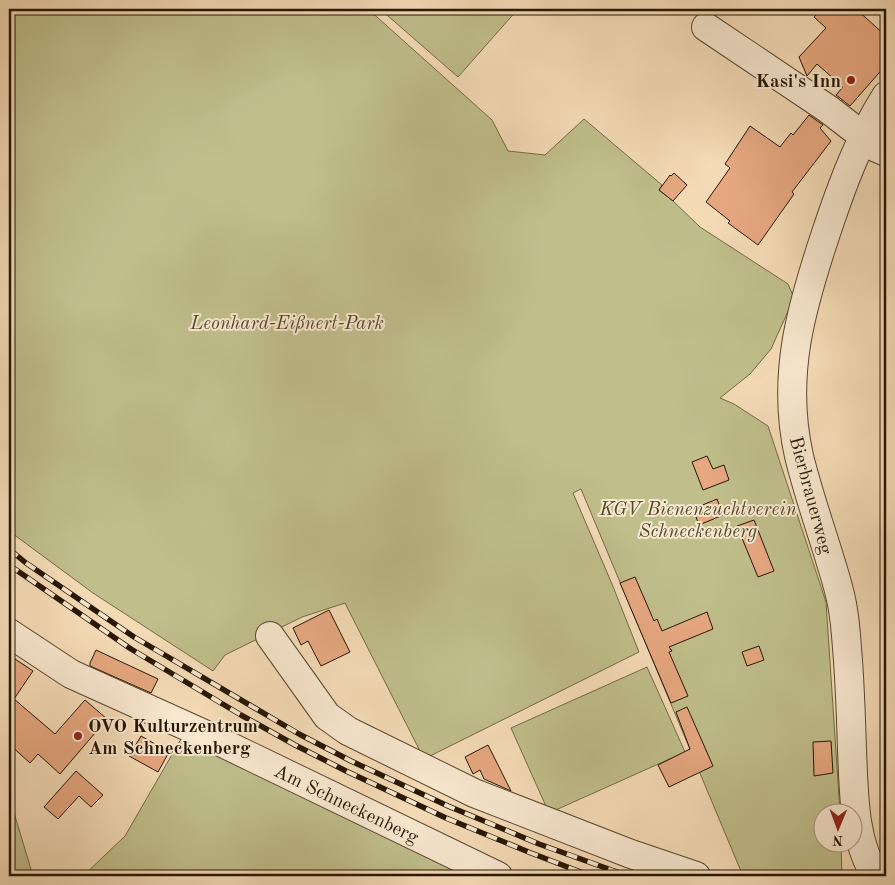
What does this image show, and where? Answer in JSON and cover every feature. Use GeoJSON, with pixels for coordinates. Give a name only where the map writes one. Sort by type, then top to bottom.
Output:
{"type":"FeatureCollection","features":[{"type":"Feature","properties":{"kind":"street"},"geometry":{"type":"LineString","coordinates":[[706,27],[828,109],[862,139],[886,152]]}},
{"type":"Feature","properties":{"kind":"street","name":"Bierbrauerweg"},"geometry":{"type":"LineString","coordinates":[[876,876],[865,855],[858,827],[854,794],[847,647],[842,603],[799,456],[793,427],[792,407],[793,362],[804,303],[834,209],[862,139],[886,96]]}},
{"type":"Feature","properties":{"kind":"street","name":"Am Schneckenberg"},"geometry":{"type":"LineString","coordinates":[[9,634],[71,674],[204,734],[498,876]]}},
{"type":"Feature","properties":{"kind":"street"},"geometry":{"type":"LineString","coordinates":[[270,636],[327,716],[348,731],[474,792],[631,854],[696,876]]}},
{"type":"Feature","properties":{"kind":"green space","name":"Leonhard-Eißnert-Park"},"geometry":{"type":"Polygon","coordinates":[[[9,9],[368,9],[492,120],[508,151],[545,155],[584,119],[662,185],[659,190],[700,227],[788,284],[794,298],[771,349],[750,374],[720,398],[734,404],[768,426],[826,602],[839,802],[812,802],[812,852],[841,852],[842,876],[743,876],[581,489],[573,493],[639,652],[424,759],[345,603],[302,617],[225,655],[213,671],[93,593],[9,531],[9,9]]]}},
{"type":"Feature","properties":{"kind":"green space"},"geometry":{"type":"Polygon","coordinates":[[[380,9],[518,9],[458,77],[380,9]]]}},
{"type":"Feature","properties":{"kind":"green space"},"geometry":{"type":"Polygon","coordinates":[[[647,667],[685,752],[549,813],[511,728],[647,667]]]}},
{"type":"Feature","properties":{"kind":"green space"},"geometry":{"type":"Polygon","coordinates":[[[181,739],[481,876],[83,876],[125,836],[181,739]]]}},
{"type":"Feature","properties":{"kind":"green space"},"geometry":{"type":"Polygon","coordinates":[[[9,796],[33,876],[9,876],[9,796]]]}},
{"type":"Feature","properties":{"kind":"building"},"geometry":{"type":"Polygon","coordinates":[[[822,9],[856,9],[886,36],[886,65],[850,106],[836,95],[843,87],[817,64],[807,76],[799,57],[826,28],[814,17],[822,9]]]}},
{"type":"Feature","properties":{"kind":"building"},"geometry":{"type":"Polygon","coordinates":[[[809,115],[823,125],[820,128],[831,141],[792,192],[794,194],[758,245],[728,223],[730,221],[706,202],[730,168],[725,164],[750,126],[780,147],[791,133],[793,135],[809,115]]]}},
{"type":"Feature","properties":{"kind":"building"},"geometry":{"type":"Polygon","coordinates":[[[674,173],[687,185],[673,201],[659,190],[670,175],[674,173]]]}},
{"type":"Feature","properties":{"kind":"building"},"geometry":{"type":"Polygon","coordinates":[[[707,456],[713,469],[724,465],[729,480],[703,490],[692,462],[707,456]]]}},
{"type":"Feature","properties":{"kind":"building"},"geometry":{"type":"Polygon","coordinates":[[[717,499],[723,515],[699,525],[693,509],[717,499]]]}},
{"type":"Feature","properties":{"kind":"building"},"geometry":{"type":"Polygon","coordinates":[[[754,520],[774,571],[758,577],[737,526],[754,520]]]}},
{"type":"Feature","properties":{"kind":"building"},"geometry":{"type":"Polygon","coordinates":[[[635,577],[654,621],[657,619],[662,631],[707,612],[713,629],[669,647],[672,651],[669,652],[688,696],[671,703],[620,583],[635,577]]]}},
{"type":"Feature","properties":{"kind":"building"},"geometry":{"type":"Polygon","coordinates":[[[329,610],[350,652],[321,666],[308,641],[301,645],[293,628],[329,610]]]}},
{"type":"Feature","properties":{"kind":"building"},"geometry":{"type":"Polygon","coordinates":[[[759,646],[764,660],[747,666],[742,652],[759,646]]]}},
{"type":"Feature","properties":{"kind":"building"},"geometry":{"type":"Polygon","coordinates":[[[96,650],[158,679],[151,693],[90,666],[96,650]]]}},
{"type":"Feature","properties":{"kind":"building"},"geometry":{"type":"Polygon","coordinates":[[[9,655],[33,671],[14,699],[55,734],[85,700],[107,719],[60,774],[38,754],[30,763],[9,744],[9,655]]]}},
{"type":"Feature","properties":{"kind":"building"},"geometry":{"type":"Polygon","coordinates":[[[687,707],[713,766],[669,787],[658,765],[690,749],[676,712],[687,707]]]}},
{"type":"Feature","properties":{"kind":"building"},"geometry":{"type":"Polygon","coordinates":[[[141,736],[169,752],[158,772],[129,756],[141,736]]]}},
{"type":"Feature","properties":{"kind":"building"},"geometry":{"type":"Polygon","coordinates":[[[831,741],[833,773],[814,776],[813,742],[831,741]]]}},
{"type":"Feature","properties":{"kind":"building"},"geometry":{"type":"Polygon","coordinates":[[[488,745],[511,791],[484,779],[480,770],[473,774],[465,757],[488,745]]]}},
{"type":"Feature","properties":{"kind":"building"},"geometry":{"type":"Polygon","coordinates":[[[76,771],[103,795],[91,807],[79,796],[58,819],[44,807],[76,771]]]}},
{"type":"Feature","properties":{"kind":"railway"},"geometry":{"type":"LineString","coordinates":[[9,549],[26,563],[134,637],[299,734],[351,761],[448,806],[539,844],[628,876]]}},
{"type":"Feature","properties":{"kind":"railway"},"geometry":{"type":"LineString","coordinates":[[9,565],[131,649],[295,745],[446,818],[591,876]]}},
{"type":"Feature","properties":{"kind":"place","name":"Kasi's Inn"},"geometry":{"type":"Point","coordinates":[851,80]}},
{"type":"Feature","properties":{"kind":"place","name":"OVO Kulturzentrum Am Schneckenberg"},"geometry":{"type":"Point","coordinates":[78,736]}},
{"type":"Feature","properties":{"kind":"park label","name":"KGV Bienenzuchtverein Schneckenberg"},"geometry":{"type":"Point","coordinates":[698,519]}}]}
